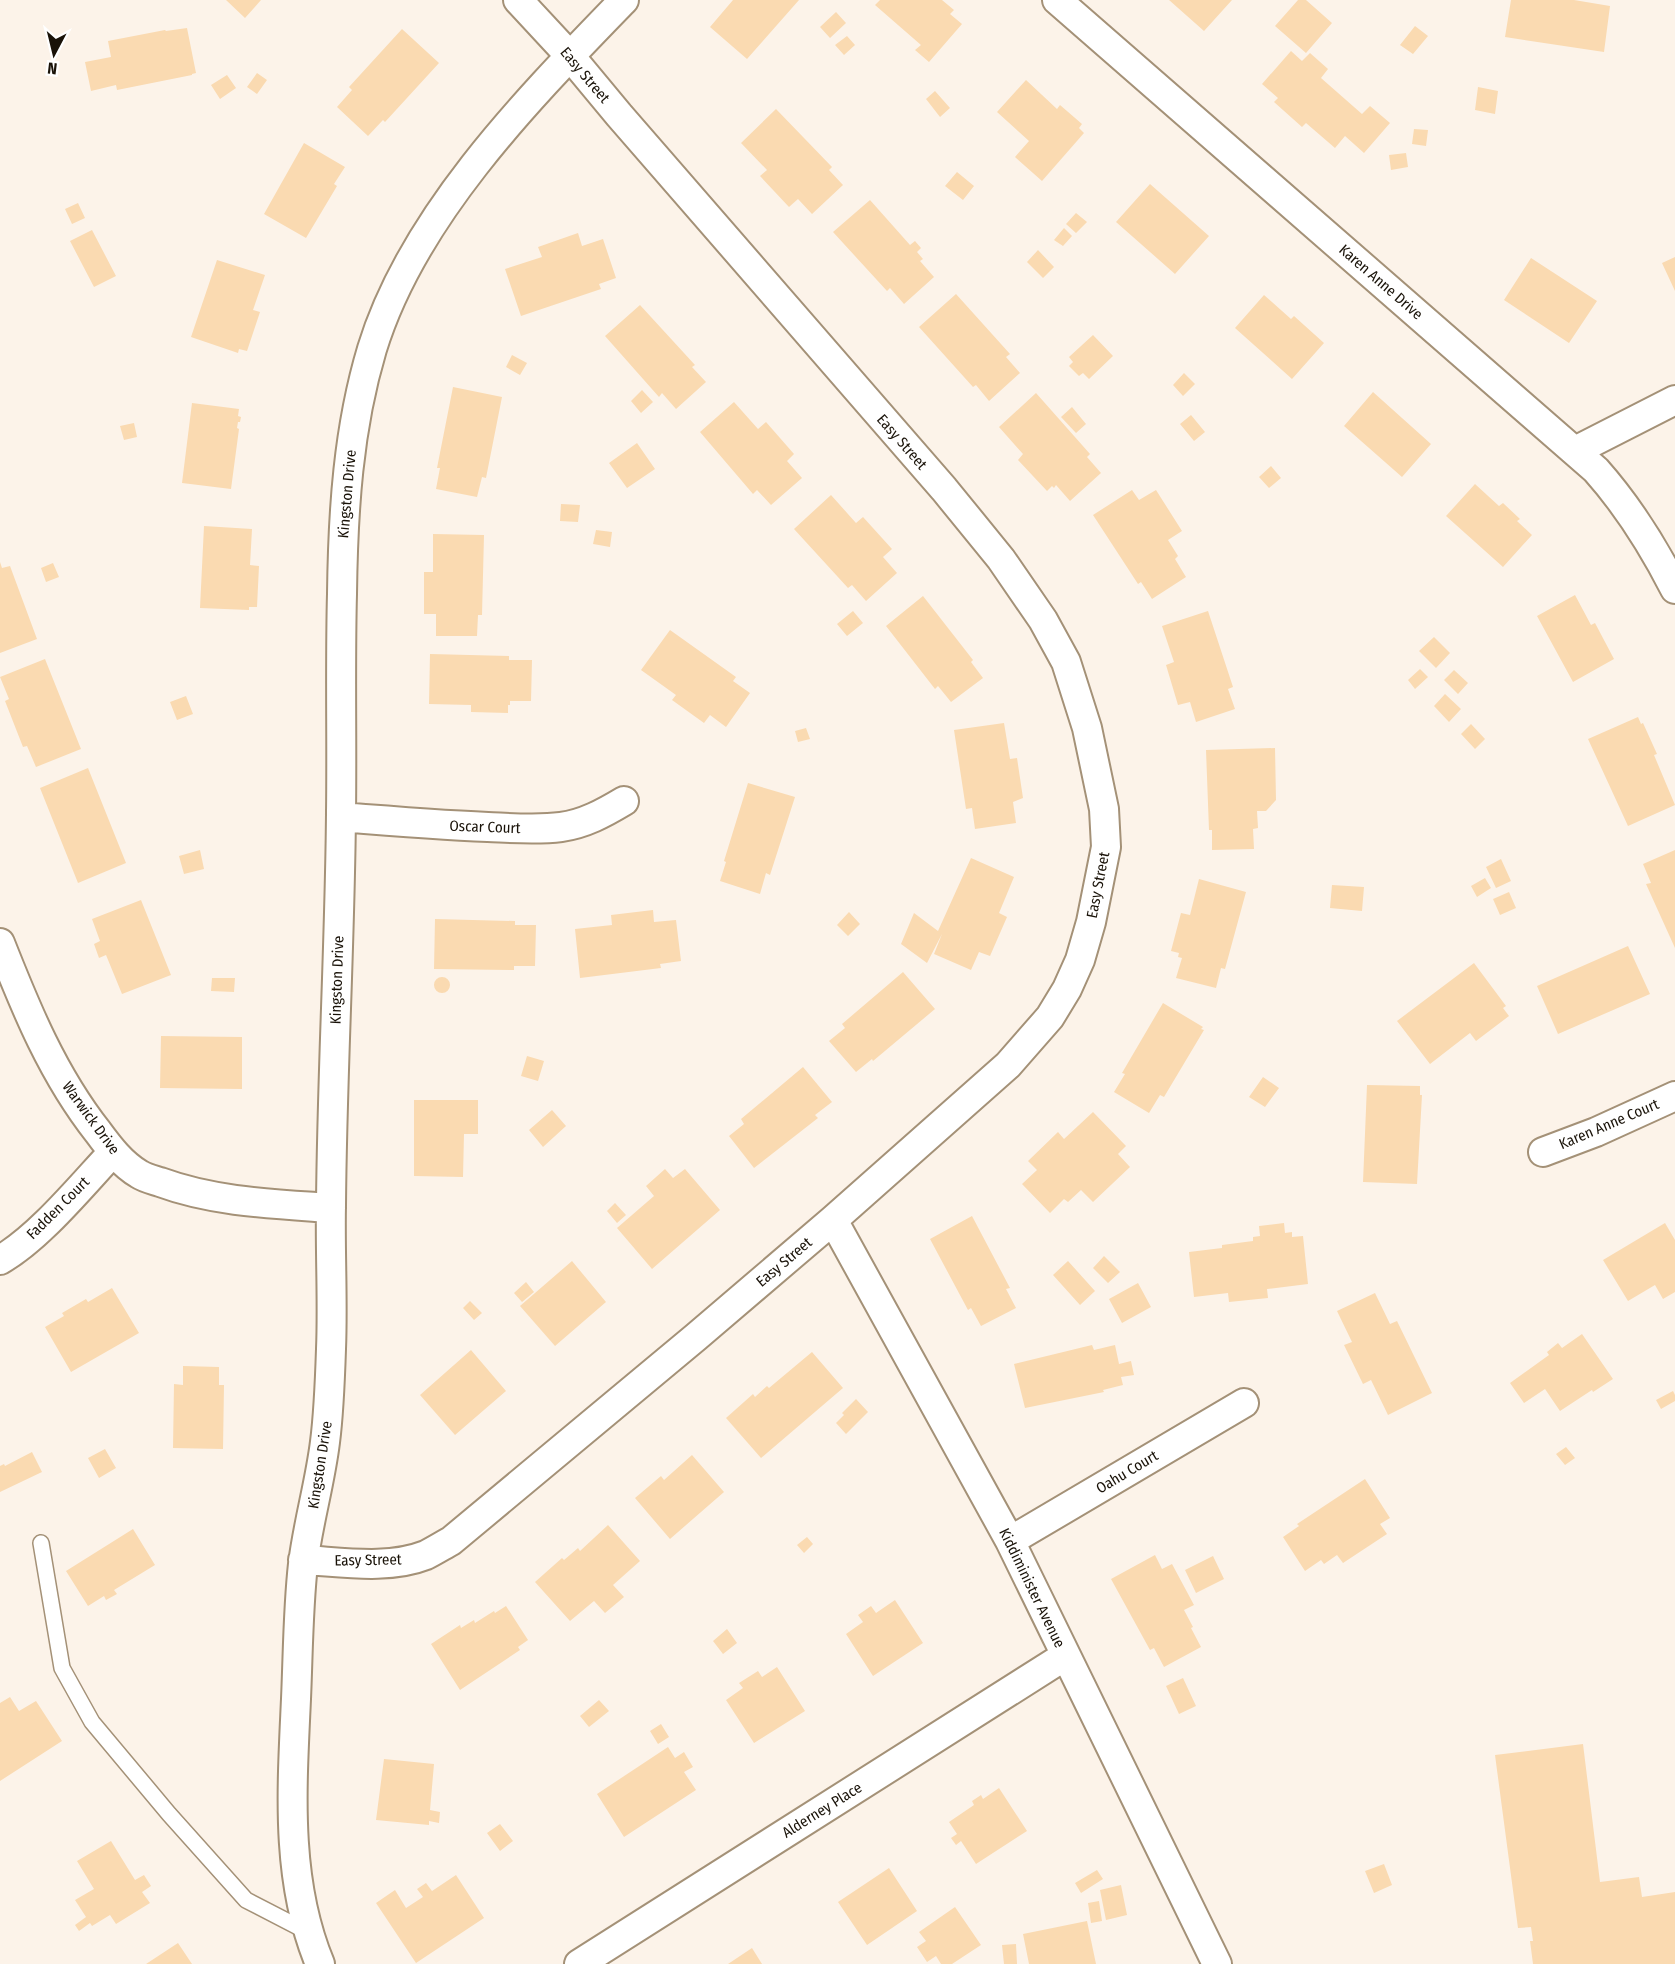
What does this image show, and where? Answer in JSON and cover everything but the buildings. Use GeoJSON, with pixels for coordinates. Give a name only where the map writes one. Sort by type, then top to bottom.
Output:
{"type":"FeatureCollection","features":[{"type":"Feature","properties":{"kind":"street","name":"Easy Street"},"geometry":{"type":"LineString","coordinates":[[303,1560],[369,1563],[404,1561],[426,1555],[451,1541],[833,1220],[1008,1065],[1050,1017],[1068,989],[1080,960],[1091,922],[1106,847],[1104,809],[1098,775],[1087,728],[1066,662],[1043,620],[1001,559],[944,489],[570,56],[518,0]]}},
{"type":"Feature","properties":{"kind":"street","name":"Kingston Drive"},"geometry":{"type":"LineString","coordinates":[[320,1964],[308,1932],[298,1891],[292,1773],[303,1560],[325,1443],[329,1398],[333,1283],[330,1208],[341,817],[341,623],[346,482],[363,381],[371,352],[395,288],[415,253],[443,209],[499,136],[570,56],[624,0]]}},
{"type":"Feature","properties":{"kind":"street","name":"Karen Anne Drive"},"geometry":{"type":"LineString","coordinates":[[1057,0],[1596,470],[1618,494],[1648,540],[1675,589]]}},
{"type":"Feature","properties":{"kind":"street"},"geometry":{"type":"LineString","coordinates":[[1575,451],[1675,400]]}},
{"type":"Feature","properties":{"kind":"street","name":"Oscar Court"},"geometry":{"type":"LineString","coordinates":[[341,817],[439,825],[551,828],[584,822],[606,813],[624,801]]}},
{"type":"Feature","properties":{"kind":"street","name":"Warwick Drive"},"geometry":{"type":"LineString","coordinates":[[0,943],[30,1018],[57,1070],[89,1122],[113,1152],[139,1174],[208,1196],[330,1208]]}},
{"type":"Feature","properties":{"kind":"street","name":"Karen Anne Court"},"geometry":{"type":"LineString","coordinates":[[1543,1152],[1675,1096]]}},
{"type":"Feature","properties":{"kind":"street","name":"Fadden Court"},"geometry":{"type":"LineString","coordinates":[[0,1260],[32,1236],[113,1152]]}},
{"type":"Feature","properties":{"kind":"street","name":"Kiddiminister Avenue"},"geometry":{"type":"LineString","coordinates":[[833,1220],[1010,1541],[1217,1964]]}},
{"type":"Feature","properties":{"kind":"street","name":"Oahu Court"},"geometry":{"type":"LineString","coordinates":[[1010,1541],[1244,1403]]}},
{"type":"Feature","properties":{"kind":"street","name":"Alderney Place"},"geometry":{"type":"LineString","coordinates":[[579,1964],[1065,1656]]}},
{"type":"Feature","properties":{"kind":"lane"},"geometry":{"type":"LineString","coordinates":[[41,1543],[62,1668],[92,1722],[168,1814],[246,1900],[308,1932]]}}]}
